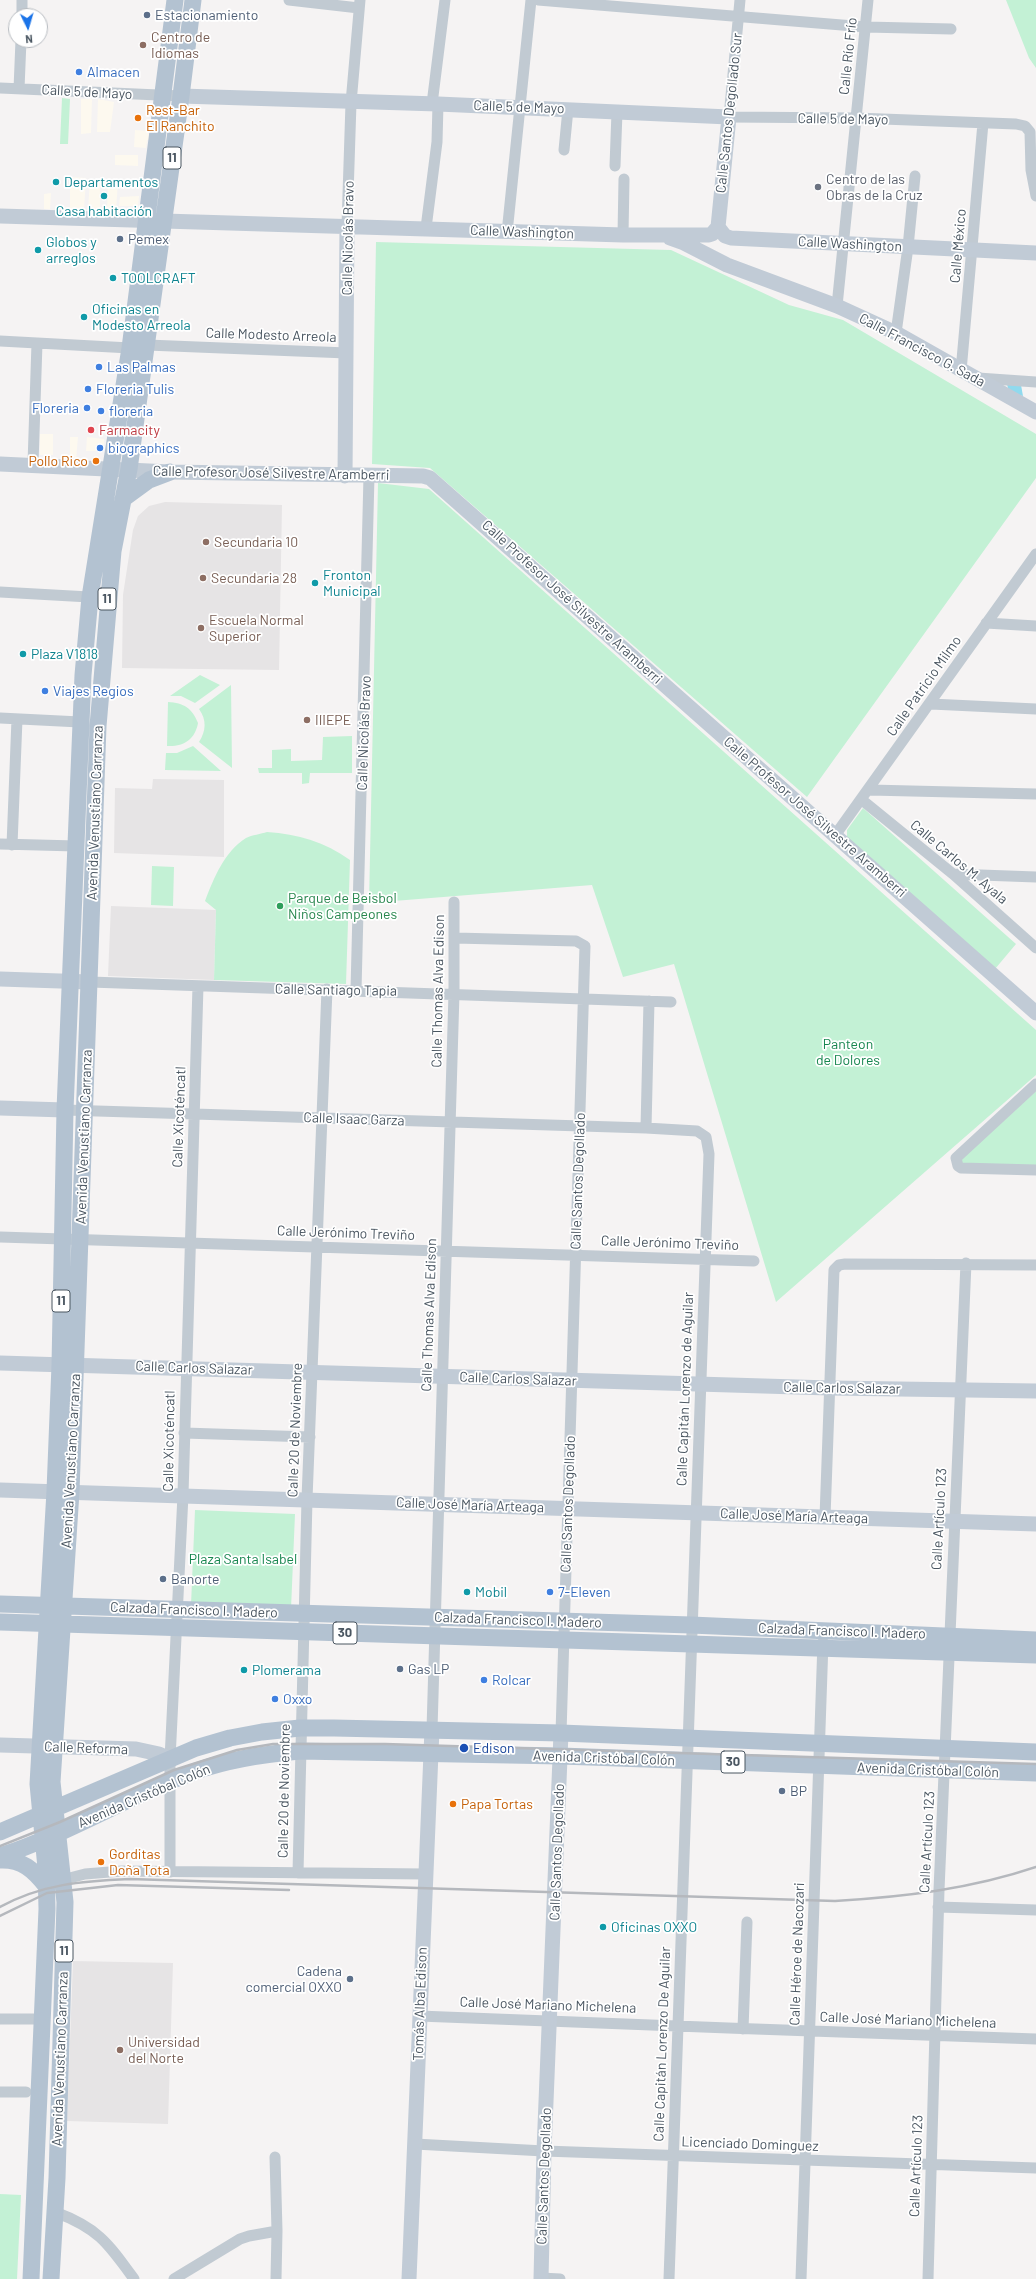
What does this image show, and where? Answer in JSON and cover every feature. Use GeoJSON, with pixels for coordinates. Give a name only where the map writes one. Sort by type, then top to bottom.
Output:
{"type":"FeatureCollection","features":[{"type":"Feature","properties":{"kind":"main road","name":"Avenida Venustiano Carranza"},"geometry":{"type":"LineString","coordinates":[[31,2279],[41,2019],[47,1887],[51,1837],[49,1813],[38,1784],[47,1746],[63,1491],[68,1365],[80,1240],[90,982],[94,795],[107,598],[113,550],[129,469],[147,345],[163,96],[175,0]]}},
{"type":"Feature","properties":{"kind":"main road","name":"Avenida Venustiano Carranza"},"geometry":{"type":"LineString","coordinates":[[68,1365],[62,1240],[65,1110],[80,722],[90,597],[112,468],[130,348],[181,96],[192,0]]}},
{"type":"Feature","properties":{"kind":"main road"},"geometry":{"type":"LineString","coordinates":[[123,499],[149,480],[170,472]]}},
{"type":"Feature","properties":{"kind":"main road","name":"Calzada Francisco I. Madero"},"geometry":{"type":"LineString","coordinates":[[0,1604],[564,1621],[949,1635],[1036,1640]]}},
{"type":"Feature","properties":{"kind":"main road","name":"Calzada Francisco I. Madero"},"geometry":{"type":"LineString","coordinates":[[0,1622],[1036,1655]]}},
{"type":"Feature","properties":{"kind":"main road","name":"Avenida Cristóbal Colón"},"geometry":{"type":"LineString","coordinates":[[0,1832],[49,1813],[170,1759],[230,1738],[300,1728],[432,1729],[688,1737],[1036,1752]]}},
{"type":"Feature","properties":{"kind":"main road","name":"Avenida Cristóbal Colón"},"geometry":{"type":"LineString","coordinates":[[0,1856],[51,1837],[196,1771],[239,1759],[300,1751],[561,1756],[1036,1774]]}},
{"type":"Feature","properties":{"kind":"main road","name":"Avenida Venustiano Carranza"},"geometry":{"type":"LineString","coordinates":[[51,1837],[64,1878],[63,1969],[55,2212],[51,2279]]}},
{"type":"Feature","properties":{"kind":"main road"},"geometry":{"type":"LineString","coordinates":[[0,1860],[22,1863],[36,1874],[47,1887]]}},
{"type":"Feature","properties":{"kind":"street"},"geometry":{"type":"LineString","coordinates":[[289,0],[359,4]]}},
{"type":"Feature","properties":{"kind":"street"},"geometry":{"type":"LineString","coordinates":[[426,228],[437,142],[435,104],[445,0]]}},
{"type":"Feature","properties":{"kind":"street"},"geometry":{"type":"LineString","coordinates":[[507,233],[531,0]]}},
{"type":"Feature","properties":{"kind":"street"},"geometry":{"type":"LineString","coordinates":[[538,0],[866,27],[951,30]]}},
{"type":"Feature","properties":{"kind":"street","name":"Calle Santos Degollado Sur"},"geometry":{"type":"LineString","coordinates":[[718,227],[740,0]]}},
{"type":"Feature","properties":{"kind":"street","name":"Calle Río Frío"},"geometry":{"type":"LineString","coordinates":[[838,306],[868,0]]}},
{"type":"Feature","properties":{"kind":"street","name":"Calle Nicolás Bravo"},"geometry":{"type":"LineString","coordinates":[[345,476],[347,226],[351,103],[359,4]]}},
{"type":"Feature","properties":{"kind":"street"},"geometry":{"type":"LineString","coordinates":[[19,89],[21,48]]}},
{"type":"Feature","properties":{"kind":"street","name":"Calle 5 de Mayo"},"geometry":{"type":"LineString","coordinates":[[0,88],[351,103],[521,107],[729,117],[856,118],[1016,124],[1028,129],[1031,137],[1031,170],[1036,196]]}},
{"type":"Feature","properties":{"kind":"street"},"geometry":{"type":"LineString","coordinates":[[564,150],[568,109]]}},
{"type":"Feature","properties":{"kind":"street"},"geometry":{"type":"LineString","coordinates":[[615,166],[616,112]]}},
{"type":"Feature","properties":{"kind":"street","name":"Calle México"},"geometry":{"type":"LineString","coordinates":[[961,371],[973,252],[983,123]]}},
{"type":"Feature","properties":{"kind":"street"},"geometry":{"type":"LineString","coordinates":[[896,333],[908,247],[915,176]]}},
{"type":"Feature","properties":{"kind":"street"},"geometry":{"type":"LineString","coordinates":[[622,236],[624,179]]}},
{"type":"Feature","properties":{"kind":"street","name":"Calle Washington"},"geometry":{"type":"LineString","coordinates":[[0,216],[426,228],[507,233],[622,236],[709,235],[712,234],[718,227]]}},
{"type":"Feature","properties":{"kind":"street"},"geometry":{"type":"LineString","coordinates":[[715,260],[720,245],[731,238],[722,233],[718,227]]}},
{"type":"Feature","properties":{"kind":"street","name":"Calle Francisco G. Sada"},"geometry":{"type":"LineString","coordinates":[[662,235],[684,243],[715,260],[838,306],[896,333],[1036,412]]}},
{"type":"Feature","properties":{"kind":"street","name":"Calle Washington"},"geometry":{"type":"LineString","coordinates":[[731,238],[845,243],[973,252],[1036,254]]}},
{"type":"Feature","properties":{"kind":"street"},"geometry":{"type":"LineString","coordinates":[[0,341],[130,348]]}},
{"type":"Feature","properties":{"kind":"street"},"geometry":{"type":"LineString","coordinates":[[33,464],[37,343]]}},
{"type":"Feature","properties":{"kind":"street","name":"Calle Modesto Arreola"},"geometry":{"type":"LineString","coordinates":[[147,345],[347,353]]}},
{"type":"Feature","properties":{"kind":"street"},"geometry":{"type":"LineString","coordinates":[[975,378],[1036,382]]}},
{"type":"Feature","properties":{"kind":"street","name":"Calle Profesor José Silvestre Aramberri"},"geometry":{"type":"LineString","coordinates":[[0,464],[33,464],[170,472],[345,476],[423,476],[437,483],[836,834],[1036,1013]]}},
{"type":"Feature","properties":{"kind":"street","name":"Calle Nicolás Bravo"},"geometry":{"type":"LineString","coordinates":[[356,990],[369,476]]}},
{"type":"Feature","properties":{"kind":"street","name":"Calle Patricio Milmo"},"geometry":{"type":"LineString","coordinates":[[836,834],[870,790],[1036,554]]}},
{"type":"Feature","properties":{"kind":"street"},"geometry":{"type":"LineString","coordinates":[[0,592],[107,598]]}},
{"type":"Feature","properties":{"kind":"street"},"geometry":{"type":"LineString","coordinates":[[986,623],[1036,626]]}},
{"type":"Feature","properties":{"kind":"street"},"geometry":{"type":"LineString","coordinates":[[931,704],[1036,709]]}},
{"type":"Feature","properties":{"kind":"street"},"geometry":{"type":"LineString","coordinates":[[0,718],[80,722]]}},
{"type":"Feature","properties":{"kind":"street"},"geometry":{"type":"LineString","coordinates":[[12,845],[17,719]]}},
{"type":"Feature","properties":{"kind":"street"},"geometry":{"type":"LineString","coordinates":[[870,790],[1036,794]]}},
{"type":"Feature","properties":{"kind":"street","name":"Calle Carlos M. Ayala"},"geometry":{"type":"LineString","coordinates":[[862,800],[953,874],[1036,948]]}},
{"type":"Feature","properties":{"kind":"street"},"geometry":{"type":"LineString","coordinates":[[0,844],[76,846]]}},
{"type":"Feature","properties":{"kind":"street"},"geometry":{"type":"LineString","coordinates":[[953,874],[1036,877]]}},
{"type":"Feature","properties":{"kind":"street","name":"Calle Thomas Alva Edison"},"geometry":{"type":"LineString","coordinates":[[432,1729],[454,993],[454,902]]}},
{"type":"Feature","properties":{"kind":"street","name":"Calle Santos Degollado"},"geometry":{"type":"LineString","coordinates":[[455,938],[576,941],[585,946],[561,1756],[544,2151],[541,2279]]}},
{"type":"Feature","properties":{"kind":"street","name":"Calle Santiago Tapia"},"geometry":{"type":"LineString","coordinates":[[0,979],[454,993],[671,1002]]}},
{"type":"Feature","properties":{"kind":"street","name":"Calle Xicoténcatl"},"geometry":{"type":"LineString","coordinates":[[170,1872],[170,1759],[183,1495],[198,986]]}},
{"type":"Feature","properties":{"kind":"street","name":"Calle 20 de Noviembre"},"geometry":{"type":"LineString","coordinates":[[298,1873],[300,1728],[307,1499],[327,990]]}},
{"type":"Feature","properties":{"kind":"street"},"geometry":{"type":"LineString","coordinates":[[646,1128],[649,1001]]}},
{"type":"Feature","properties":{"kind":"street"},"geometry":{"type":"LineString","coordinates":[[1036,1084],[958,1155],[956,1162],[961,1168],[1036,1170]]}},
{"type":"Feature","properties":{"kind":"street","name":"Calle Isaac Garza"},"geometry":{"type":"LineString","coordinates":[[0,1108],[646,1128],[697,1131],[706,1137]]}},
{"type":"Feature","properties":{"kind":"street","name":"Calle Capitán Lorenzo de Aguilar"},"geometry":{"type":"LineString","coordinates":[[691,1643],[709,1154],[706,1137]]}},
{"type":"Feature","properties":{"kind":"street","name":"Calle Jerónimo Treviño"},"geometry":{"type":"LineString","coordinates":[[0,1237],[754,1261]]}},
{"type":"Feature","properties":{"kind":"street"},"geometry":{"type":"LineString","coordinates":[[826,1517],[834,1270],[839,1265],[845,1264],[966,1263],[1036,1265]]}},
{"type":"Feature","properties":{"kind":"street","name":"Calle Artículo 123"},"geometry":{"type":"LineString","coordinates":[[928,2279],[938,1907],[947,1748],[949,1635],[966,1263]]}},
{"type":"Feature","properties":{"kind":"street","name":"Calle Carlos Salazar"},"geometry":{"type":"LineString","coordinates":[[0,1363],[830,1388],[1036,1391]]}},
{"type":"Feature","properties":{"kind":"street"},"geometry":{"type":"LineString","coordinates":[[184,1433],[310,1437]]}},
{"type":"Feature","properties":{"kind":"street","name":"Calle José María Arteaga"},"geometry":{"type":"LineString","coordinates":[[0,1490],[1036,1524]]}},
{"type":"Feature","properties":{"kind":"street","name":"Calle Héroe de Nacozari"},"geometry":{"type":"LineString","coordinates":[[801,2279],[823,1631]]}},
{"type":"Feature","properties":{"kind":"street","name":"Calle Capitán Lorenzo De Aguilar"},"geometry":{"type":"LineString","coordinates":[[669,2279],[691,1643]]}},
{"type":"Feature","properties":{"kind":"street","name":"Tomás Alba Edison"},"geometry":{"type":"LineString","coordinates":[[409,2279],[432,1729]]}},
{"type":"Feature","properties":{"kind":"street","name":"Calle Reforma"},"geometry":{"type":"LineString","coordinates":[[0,1745],[136,1750],[159,1754],[170,1759]]}},
{"type":"Feature","properties":{"kind":"street"},"geometry":{"type":"LineString","coordinates":[[47,1887],[64,1878],[122,1871],[426,1874]]}},
{"type":"Feature","properties":{"kind":"street"},"geometry":{"type":"LineString","coordinates":[[938,1907],[1036,1910]]}},
{"type":"Feature","properties":{"kind":"street"},"geometry":{"type":"LineString","coordinates":[[743,2028],[747,1922]]}},
{"type":"Feature","properties":{"kind":"street","name":"Calle José Mariano Michelena"},"geometry":{"type":"LineString","coordinates":[[419,2016],[678,2025],[809,2032],[1036,2039]]}},
{"type":"Feature","properties":{"kind":"street"},"geometry":{"type":"LineString","coordinates":[[0,2020],[41,2019]]}},
{"type":"Feature","properties":{"kind":"street"},"geometry":{"type":"LineString","coordinates":[[0,2092],[26,2092]]}},
{"type":"Feature","properties":{"kind":"street","name":"Licenciado Dominguez"},"geometry":{"type":"LineString","coordinates":[[415,2144],[673,2156],[1036,2168]]}},
{"type":"Feature","properties":{"kind":"street"},"geometry":{"type":"LineString","coordinates":[[274,2157],[277,2231],[276,2279]]}},
{"type":"Feature","properties":{"kind":"street"},"geometry":{"type":"LineString","coordinates":[[55,2212],[86,2225],[101,2236],[134,2279]]}},
{"type":"Feature","properties":{"kind":"street"},"geometry":{"type":"LineString","coordinates":[[174,2279],[240,2239],[277,2231]]}},
{"type":"Feature","properties":{"kind":"street"},"geometry":{"type":"LineString","coordinates":[[541,2279],[560,2279]]}},
{"type":"Feature","properties":{"kind":"shaded area"},"geometry":{"type":"Polygon","coordinates":[[[81,99],[92,99],[91,133],[81,134],[81,99]]]}},
{"type":"Feature","properties":{"kind":"shaded area"},"geometry":{"type":"Polygon","coordinates":[[[98,99],[114,102],[110,132],[97,132],[98,99]]]}},
{"type":"Feature","properties":{"kind":"shaded area"},"geometry":{"type":"Polygon","coordinates":[[[135,130],[148,131],[149,140],[147,140],[146,148],[134,147],[135,130]]]}},
{"type":"Feature","properties":{"kind":"shaded area"},"geometry":{"type":"Polygon","coordinates":[[[115,155],[138,155],[138,166],[115,165],[115,155]]]}},
{"type":"Feature","properties":{"kind":"shaded area"},"geometry":{"type":"Polygon","coordinates":[[[70,177],[86,178],[84,210],[70,210],[70,177]]]}},
{"type":"Feature","properties":{"kind":"shaded area"},"geometry":{"type":"Polygon","coordinates":[[[90,179],[100,179],[100,211],[88,210],[90,179]]]}},
{"type":"Feature","properties":{"kind":"shaded area"},"geometry":{"type":"Polygon","coordinates":[[[108,181],[118,181],[116,211],[107,211],[108,181]]]}},
{"type":"Feature","properties":{"kind":"shaded area"},"geometry":{"type":"Polygon","coordinates":[[[51,193],[50,209],[44,209],[44,194],[51,193]]]}},
{"type":"Feature","properties":{"kind":"shaded area"},"geometry":{"type":"Polygon","coordinates":[[[139,196],[138,206],[119,206],[120,197],[139,196]]]}},
{"type":"Feature","properties":{"kind":"shaded area"},"geometry":{"type":"Polygon","coordinates":[[[40,434],[53,434],[53,455],[40,455],[40,434]]]}},
{"type":"Feature","properties":{"kind":"shaded area"},"geometry":{"type":"Polygon","coordinates":[[[70,437],[78,437],[76,460],[70,459],[70,437]]]}},
{"type":"Feature","properties":{"kind":"shaded area","name":"biographics"},"geometry":{"type":"Polygon","coordinates":[[[87,437],[104,439],[104,451],[86,451],[87,437]]]}},
{"type":"Feature","properties":{"kind":"shaded area"},"geometry":{"type":"Polygon","coordinates":[[[165,502],[282,505],[279,670],[122,668],[123,595],[133,530],[138,516],[149,506],[165,502]]]}},
{"type":"Feature","properties":{"kind":"shaded area"},"geometry":{"type":"Polygon","coordinates":[[[153,779],[224,780],[224,857],[114,853],[115,788],[152,789],[153,779]]]}},
{"type":"Feature","properties":{"kind":"shaded area"},"geometry":{"type":"Polygon","coordinates":[[[111,906],[216,910],[214,980],[108,976],[111,906]]]}},
{"type":"Feature","properties":{"kind":"shaded area","name":"Universidad del Norte"},"geometry":{"type":"Polygon","coordinates":[[[73,1961],[173,1963],[168,2124],[67,2121],[73,1961]]]}},
{"type":"Feature","properties":{"kind":"green space"},"geometry":{"type":"Polygon","coordinates":[[[1006,0],[1036,0],[1036,68],[1029,58],[1006,0]]]}},
{"type":"Feature","properties":{"kind":"green space"},"geometry":{"type":"Polygon","coordinates":[[[62,98],[70,99],[68,144],[60,144],[62,98]]]}},
{"type":"Feature","properties":{"kind":"green space"},"geometry":{"type":"Polygon","coordinates":[[[376,242],[671,250],[789,305],[843,320],[1036,434],[1036,478],[807,797],[430,468],[372,464],[376,242]]]}},
{"type":"Feature","properties":{"kind":"green space","name":"Panteon de Dolores"},"geometry":{"type":"Polygon","coordinates":[[[378,483],[429,489],[1036,1030],[1036,1075],[776,1302],[674,964],[623,977],[592,885],[369,903],[378,483]]]}},
{"type":"Feature","properties":{"kind":"green space"},"geometry":{"type":"Polygon","coordinates":[[[200,675],[220,685],[195,703],[181,696],[170,696],[200,675]]]}},
{"type":"Feature","properties":{"kind":"green space"},"geometry":{"type":"Polygon","coordinates":[[[231,685],[232,768],[199,742],[205,726],[202,713],[199,709],[231,685]]]}},
{"type":"Feature","properties":{"kind":"green space"},"geometry":{"type":"Polygon","coordinates":[[[168,702],[187,707],[198,723],[194,734],[183,744],[167,746],[168,702]]]}},
{"type":"Feature","properties":{"kind":"green space"},"geometry":{"type":"Polygon","coordinates":[[[352,736],[352,773],[310,773],[309,783],[302,784],[302,773],[259,773],[258,768],[272,768],[272,750],[291,749],[291,761],[322,760],[323,737],[352,736]]]}},
{"type":"Feature","properties":{"kind":"green space"},"geometry":{"type":"Polygon","coordinates":[[[193,746],[221,771],[165,770],[166,753],[177,753],[193,746]]]}},
{"type":"Feature","properties":{"kind":"green space"},"geometry":{"type":"Polygon","coordinates":[[[863,808],[1016,944],[995,969],[847,838],[847,830],[863,808]]]}},
{"type":"Feature","properties":{"kind":"green space","name":"Parque de Beisbol Niños Campeones"},"geometry":{"type":"Polygon","coordinates":[[[267,832],[311,840],[331,848],[350,860],[346,984],[214,980],[216,910],[205,901],[221,866],[238,844],[246,838],[267,832]]]}},
{"type":"Feature","properties":{"kind":"green space"},"geometry":{"type":"Polygon","coordinates":[[[152,866],[174,867],[173,906],[151,905],[152,866]]]}},
{"type":"Feature","properties":{"kind":"green space"},"geometry":{"type":"Polygon","coordinates":[[[1036,1091],[1036,1170],[961,1168],[959,1159],[1036,1091]]]}},
{"type":"Feature","properties":{"kind":"green space","name":"Plaza Santa Isabel"},"geometry":{"type":"Polygon","coordinates":[[[195,1510],[295,1514],[291,1609],[191,1605],[195,1510]]]}},
{"type":"Feature","properties":{"kind":"green space"},"geometry":{"type":"Polygon","coordinates":[[[0,2194],[21,2195],[17,2279],[0,2279],[0,2194]]]}},
{"type":"Feature","properties":{"kind":"water"},"geometry":{"type":"Polygon","coordinates":[[[1007,384],[1021,385],[1023,396],[1009,393],[1007,384]]]}},
{"type":"Feature","properties":{"kind":"railway"},"geometry":{"type":"LineString","coordinates":[[0,1846],[60,1822],[174,1770],[237,1750],[273,1744],[385,1744],[1036,1764]]}},
{"type":"Feature","properties":{"kind":"railway"},"geometry":{"type":"LineString","coordinates":[[0,1907],[31,1893],[63,1885],[130,1879],[835,1901],[937,1891],[987,1881],[1036,1867]]}},
{"type":"Feature","properties":{"kind":"railway"},"geometry":{"type":"LineString","coordinates":[[0,1916],[47,1893],[118,1885],[289,1890]]}},
{"type":"Feature","properties":{"kind":"place","name":"Estacionamiento"},"geometry":{"type":"Point","coordinates":[147,15]}},
{"type":"Feature","properties":{"kind":"place","name":"Centro de Idiomas"},"geometry":{"type":"Point","coordinates":[143,45]}},
{"type":"Feature","properties":{"kind":"place","name":"Almacen"},"geometry":{"type":"Point","coordinates":[79,72]}},
{"type":"Feature","properties":{"kind":"place","name":"Rest-Bar El Ranchito"},"geometry":{"type":"Point","coordinates":[138,118]}},
{"type":"Feature","properties":{"kind":"place","name":"Departamentos"},"geometry":{"type":"Point","coordinates":[56,182]}},
{"type":"Feature","properties":{"kind":"place","name":"Centro de las Obras de la Cruz"},"geometry":{"type":"Point","coordinates":[818,187]}},
{"type":"Feature","properties":{"kind":"place","name":"Casa habitación"},"geometry":{"type":"Point","coordinates":[104,196]}},
{"type":"Feature","properties":{"kind":"place","name":"Pemex"},"geometry":{"type":"Point","coordinates":[120,239]}},
{"type":"Feature","properties":{"kind":"place","name":"Globos y arreglos"},"geometry":{"type":"Point","coordinates":[38,250]}},
{"type":"Feature","properties":{"kind":"place","name":"TOOLCRAFT"},"geometry":{"type":"Point","coordinates":[113,278]}},
{"type":"Feature","properties":{"kind":"place","name":"Oficinas en Modesto Arreola"},"geometry":{"type":"Point","coordinates":[84,317]}},
{"type":"Feature","properties":{"kind":"place","name":"Las Palmas"},"geometry":{"type":"Point","coordinates":[99,367]}},
{"type":"Feature","properties":{"kind":"place","name":"Floreria Tulis"},"geometry":{"type":"Point","coordinates":[88,389]}},
{"type":"Feature","properties":{"kind":"place","name":"Floreria"},"geometry":{"type":"Point","coordinates":[87,408]}},
{"type":"Feature","properties":{"kind":"place","name":"floreria"},"geometry":{"type":"Point","coordinates":[101,411]}},
{"type":"Feature","properties":{"kind":"place","name":"Farmacity"},"geometry":{"type":"Point","coordinates":[91,430]}},
{"type":"Feature","properties":{"kind":"place","name":"biographics"},"geometry":{"type":"Point","coordinates":[100,448]}},
{"type":"Feature","properties":{"kind":"place","name":"Pollo Rico"},"geometry":{"type":"Point","coordinates":[96,461]}},
{"type":"Feature","properties":{"kind":"place","name":"Secundaria 10"},"geometry":{"type":"Point","coordinates":[206,542]}},
{"type":"Feature","properties":{"kind":"place","name":"Secundaria 28"},"geometry":{"type":"Point","coordinates":[203,578]}},
{"type":"Feature","properties":{"kind":"place","name":"Fronton Municipal"},"geometry":{"type":"Point","coordinates":[315,583]}},
{"type":"Feature","properties":{"kind":"place","name":"Escuela Normal Superior"},"geometry":{"type":"Point","coordinates":[201,628]}},
{"type":"Feature","properties":{"kind":"place","name":"Plaza V1818"},"geometry":{"type":"Point","coordinates":[23,654]}},
{"type":"Feature","properties":{"kind":"place","name":"Viajes Regios"},"geometry":{"type":"Point","coordinates":[45,691]}},
{"type":"Feature","properties":{"kind":"place","name":"IIIEPE"},"geometry":{"type":"Point","coordinates":[307,720]}},
{"type":"Feature","properties":{"kind":"place","name":"Parque de Beisbol Niños Campeones"},"geometry":{"type":"Point","coordinates":[280,906]}},
{"type":"Feature","properties":{"kind":"place","name":"Banorte"},"geometry":{"type":"Point","coordinates":[163,1579]}},
{"type":"Feature","properties":{"kind":"place","name":"Mobil"},"geometry":{"type":"Point","coordinates":[467,1592]}},
{"type":"Feature","properties":{"kind":"place","name":"7-Eleven"},"geometry":{"type":"Point","coordinates":[550,1592]}},
{"type":"Feature","properties":{"kind":"place","name":"Gas LP"},"geometry":{"type":"Point","coordinates":[400,1669]}},
{"type":"Feature","properties":{"kind":"place","name":"Plomerama"},"geometry":{"type":"Point","coordinates":[244,1670]}},
{"type":"Feature","properties":{"kind":"place","name":"Rolcar"},"geometry":{"type":"Point","coordinates":[484,1680]}},
{"type":"Feature","properties":{"kind":"place","name":"Oxxo"},"geometry":{"type":"Point","coordinates":[275,1699]}},
{"type":"Feature","properties":{"kind":"place","name":"Edison"},"geometry":{"type":"Point","coordinates":[464,1748]}},
{"type":"Feature","properties":{"kind":"place","name":"BP"},"geometry":{"type":"Point","coordinates":[782,1791]}},
{"type":"Feature","properties":{"kind":"place","name":"Papa Tortas"},"geometry":{"type":"Point","coordinates":[453,1804]}},
{"type":"Feature","properties":{"kind":"place","name":"Gorditas Doña Tota"},"geometry":{"type":"Point","coordinates":[101,1862]}},
{"type":"Feature","properties":{"kind":"place","name":"Oficinas OXXO"},"geometry":{"type":"Point","coordinates":[603,1927]}},
{"type":"Feature","properties":{"kind":"place","name":"Cadena comercial OXXO"},"geometry":{"type":"Point","coordinates":[350,1979]}},
{"type":"Feature","properties":{"kind":"place","name":"Universidad del Norte"},"geometry":{"type":"Point","coordinates":[120,2050]}}]}
